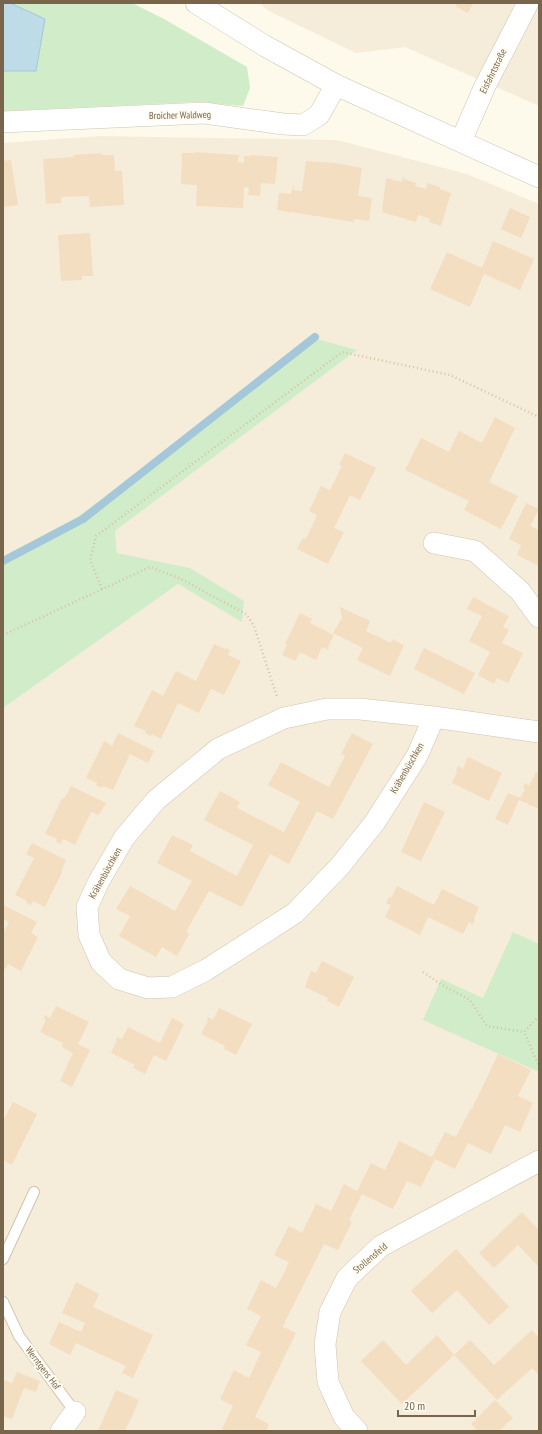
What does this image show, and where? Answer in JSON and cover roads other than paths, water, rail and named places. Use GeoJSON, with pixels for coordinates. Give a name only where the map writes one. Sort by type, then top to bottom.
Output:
{"type":"FeatureCollection","features":[{"type":"Feature","properties":{"kind":"street"},"geometry":{"type":"LineString","coordinates":[[196,3],[265,46],[336,85],[539,176]]}},
{"type":"Feature","properties":{"kind":"street","name":"Eisfahrtstraße"},"geometry":{"type":"LineString","coordinates":[[461,141],[485,86],[528,3]]}},
{"type":"Feature","properties":{"kind":"street","name":"Broicher Waldweg"},"geometry":{"type":"LineString","coordinates":[[3,122],[204,113],[283,124],[303,125],[319,115],[336,85]]}},
{"type":"Feature","properties":{"kind":"street"},"geometry":{"type":"LineString","coordinates":[[434,543],[475,551],[520,591],[539,617]]}},
{"type":"Feature","properties":{"kind":"street","name":"Krähenbüschken"},"geometry":{"type":"LineString","coordinates":[[434,717],[416,756],[375,822],[340,866],[295,913],[206,970],[172,987],[148,988],[119,979],[100,962],[89,935],[87,907],[99,881],[124,838],[156,800],[218,749],[284,718],[327,709],[360,709],[434,717],[539,732]]}},
{"type":"Feature","properties":{"kind":"street","name":"Stollensfeld"},"geometry":{"type":"LineString","coordinates":[[357,1431],[344,1416],[328,1382],[325,1344],[330,1312],[347,1278],[381,1246],[539,1161]]}},
{"type":"Feature","properties":{"kind":"street","name":"Werntgens Hof"},"geometry":{"type":"LineString","coordinates":[[61,1431],[75,1412]]}},
{"type":"Feature","properties":{"kind":"lane"},"geometry":{"type":"LineString","coordinates":[[3,1259],[34,1192]]}},
{"type":"Feature","properties":{"kind":"lane","name":"Werntgens Hof"},"geometry":{"type":"LineString","coordinates":[[3,1302],[19,1336],[75,1412]]}},
{"type":"Feature","properties":{"kind":"water"},"geometry":{"type":"Polygon","coordinates":[[[3,3],[10,3],[45,19],[36,71],[3,71],[3,3]]]}},
{"type":"Feature","properties":{"kind":"waterway"},"geometry":{"type":"LineString","coordinates":[[3,561],[83,519],[315,337]]}}]}
